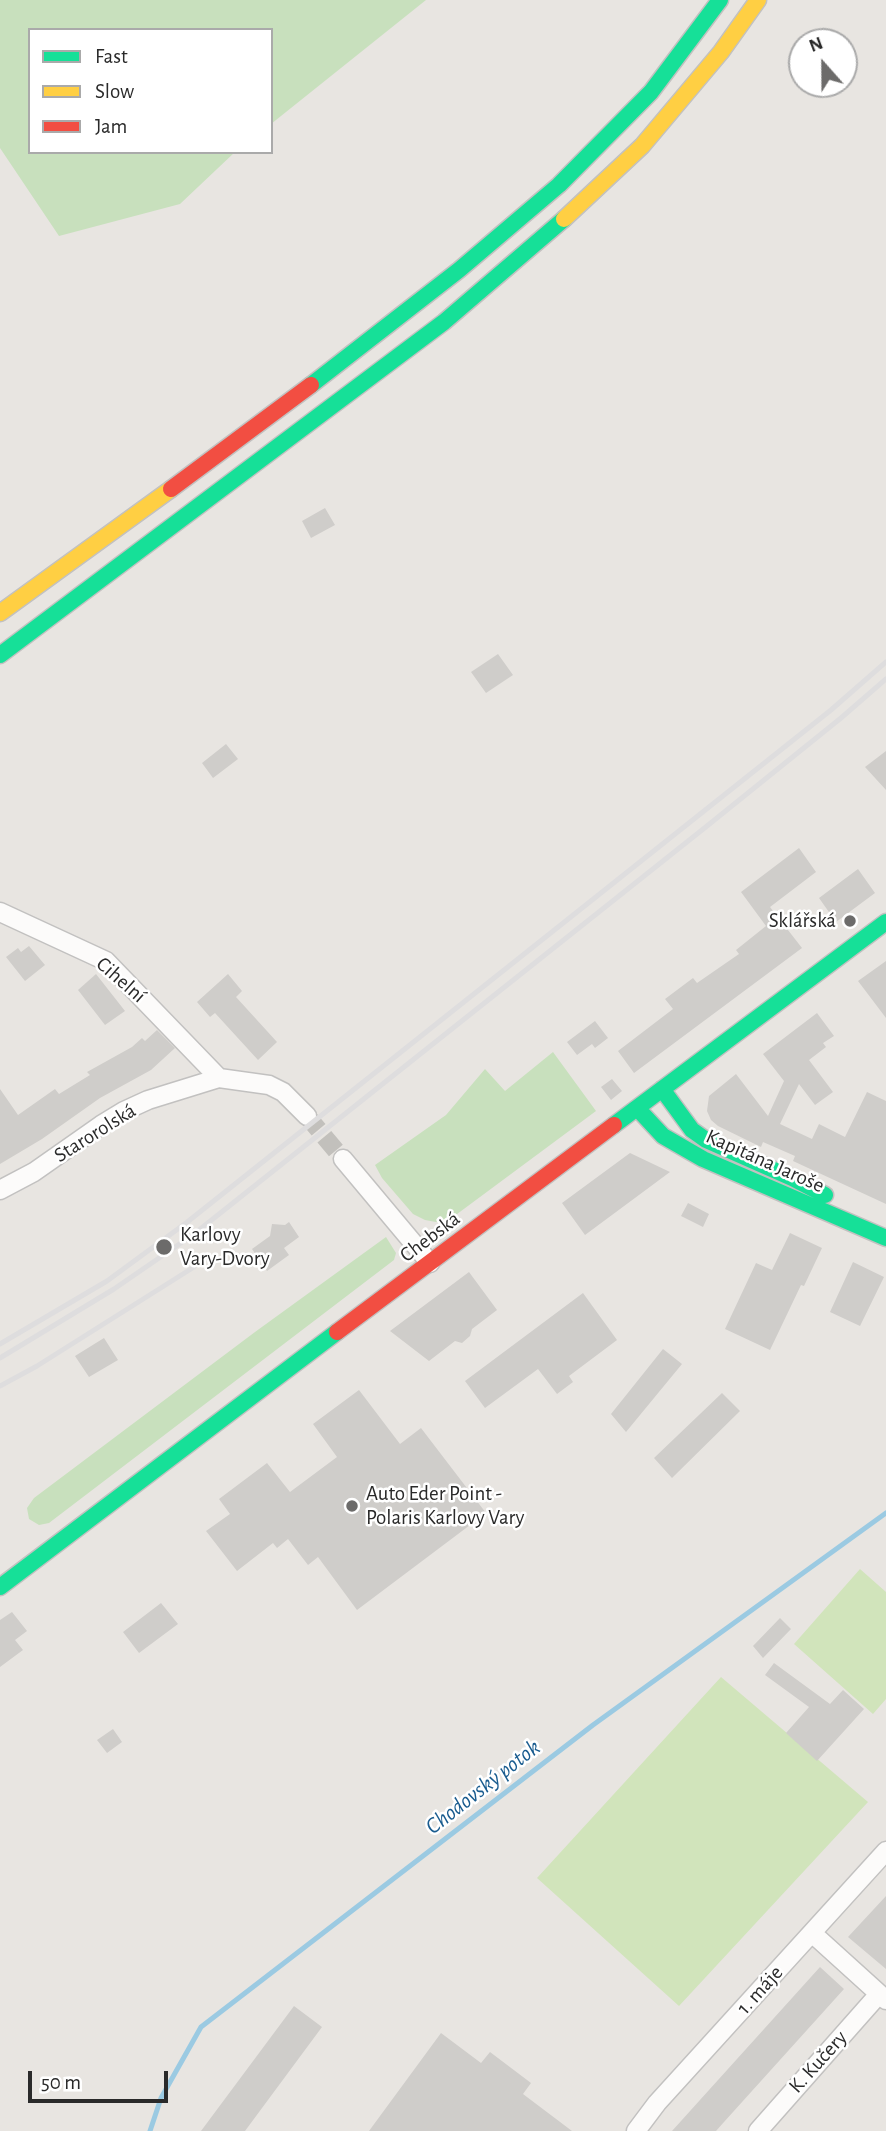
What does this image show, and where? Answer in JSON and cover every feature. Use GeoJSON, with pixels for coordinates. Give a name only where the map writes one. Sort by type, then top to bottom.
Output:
{"type":"FeatureCollection","features":[{"type":"Feature","properties":{"kind":"main road"},"geometry":{"type":"LineString","coordinates":[[0,613],[339,364],[450,277],[549,194],[651,92],[720,0]]}},
{"type":"Feature","properties":{"kind":"main road"},"geometry":{"type":"LineString","coordinates":[[0,656],[444,322],[561,223],[642,146],[721,52],[758,0]]}},
{"type":"Feature","properties":{"kind":"main road","name":"Chebská"},"geometry":{"type":"LineString","coordinates":[[0,1587],[662,1089],[882,933]]}},
{"type":"Feature","properties":{"kind":"main road","name":"Kapitána Jaroše"},"geometry":{"type":"LineString","coordinates":[[662,1089],[692,1130],[706,1140],[792,1178],[848,1208],[886,1236]]}},
{"type":"Feature","properties":{"kind":"main road","name":"Kapitána Jaroše"},"geometry":{"type":"LineString","coordinates":[[637,1108],[663,1136],[703,1159],[886,1236]]}},
{"type":"Feature","properties":{"kind":"street","name":"Cihelní"},"geometry":{"type":"LineString","coordinates":[[0,912],[106,961],[219,1078]]}},
{"type":"Feature","properties":{"kind":"street","name":"Starorolská"},"geometry":{"type":"LineString","coordinates":[[0,1190],[34,1172],[124,1111],[148,1100],[219,1078],[270,1085],[283,1092],[307,1116]]}},
{"type":"Feature","properties":{"kind":"street"},"geometry":{"type":"LineString","coordinates":[[343,1159],[430,1263]]}},
{"type":"Feature","properties":{"kind":"street","name":"1. máje"},"geometry":{"type":"LineString","coordinates":[[636,2131],[657,2103],[886,1851]]}},
{"type":"Feature","properties":{"kind":"street","name":"K. Kučery"},"geometry":{"type":"LineString","coordinates":[[758,2131],[883,1997],[812,1933]]}},
{"type":"Feature","properties":{"kind":"green space"},"geometry":{"type":"Polygon","coordinates":[[[0,0],[426,0],[273,122],[273,28],[28,28],[28,154],[233,154],[180,204],[59,236],[0,148],[0,0]]]}},
{"type":"Feature","properties":{"kind":"green space"},"geometry":{"type":"Polygon","coordinates":[[[553,1052],[596,1111],[449,1220],[436,1222],[413,1214],[382,1178],[375,1165],[446,1115],[485,1069],[505,1091],[553,1052]]]}},
{"type":"Feature","properties":{"kind":"green space"},"geometry":{"type":"Polygon","coordinates":[[[386,1237],[396,1253],[394,1260],[49,1523],[39,1525],[29,1519],[27,1508],[34,1498],[386,1237]]]}},
{"type":"Feature","properties":{"kind":"green space"},"geometry":{"type":"Polygon","coordinates":[[[860,1569],[886,1592],[886,1699],[873,1714],[794,1644],[860,1569]]]}},
{"type":"Feature","properties":{"kind":"green space"},"geometry":{"type":"Polygon","coordinates":[[[721,1677],[868,1802],[679,2006],[537,1878],[721,1677]]]}},
{"type":"Feature","properties":{"kind":"building"},"geometry":{"type":"Polygon","coordinates":[[[325,508],[335,525],[311,538],[302,521],[325,508]]]}},
{"type":"Feature","properties":{"kind":"building"},"geometry":{"type":"Polygon","coordinates":[[[498,654],[513,675],[486,693],[471,672],[498,654]]]}},
{"type":"Feature","properties":{"kind":"building"},"geometry":{"type":"Polygon","coordinates":[[[226,744],[238,759],[213,778],[202,763],[226,744]]]}},
{"type":"Feature","properties":{"kind":"building"},"geometry":{"type":"Polygon","coordinates":[[[886,751],[886,790],[865,767],[886,751]]]}},
{"type":"Feature","properties":{"kind":"building"},"geometry":{"type":"Polygon","coordinates":[[[799,848],[816,872],[770,907],[802,948],[634,1073],[618,1051],[673,1009],[665,999],[693,978],[697,983],[739,954],[736,950],[766,926],[741,892],[799,848]]]}},
{"type":"Feature","properties":{"kind":"building"},"geometry":{"type":"Polygon","coordinates":[[[858,869],[875,893],[836,922],[819,898],[858,869]]]}},
{"type":"Feature","properties":{"kind":"building"},"geometry":{"type":"Polygon","coordinates":[[[29,946],[45,965],[25,981],[6,957],[18,948],[21,952],[29,946]]]}},
{"type":"Feature","properties":{"kind":"building"},"geometry":{"type":"Polygon","coordinates":[[[886,961],[886,1018],[858,981],[886,961]]]}},
{"type":"Feature","properties":{"kind":"building"},"geometry":{"type":"Polygon","coordinates":[[[96,974],[125,1011],[105,1025],[78,990],[96,974]]]}},
{"type":"Feature","properties":{"kind":"building"},"geometry":{"type":"Polygon","coordinates":[[[228,974],[242,991],[236,997],[277,1042],[258,1060],[215,1013],[210,1017],[197,1002],[228,974]]]}},
{"type":"Feature","properties":{"kind":"building"},"geometry":{"type":"Polygon","coordinates":[[[817,1013],[834,1036],[823,1043],[826,1047],[809,1060],[833,1092],[815,1105],[799,1084],[780,1124],[812,1139],[819,1124],[845,1137],[867,1092],[886,1101],[886,1204],[793,1161],[795,1156],[763,1142],[761,1147],[718,1126],[707,1111],[709,1096],[736,1074],[768,1116],[784,1081],[763,1054],[817,1013]]]}},
{"type":"Feature","properties":{"kind":"building"},"geometry":{"type":"Polygon","coordinates":[[[595,1021],[608,1038],[595,1048],[592,1044],[577,1055],[567,1042],[595,1021]]]}},
{"type":"Feature","properties":{"kind":"building"},"geometry":{"type":"Polygon","coordinates":[[[157,1030],[175,1048],[151,1070],[100,1098],[42,1139],[0,1164],[0,1089],[18,1115],[55,1089],[59,1094],[90,1075],[87,1072],[132,1047],[142,1038],[145,1041],[157,1030]]]}},
{"type":"Feature","properties":{"kind":"building"},"geometry":{"type":"Polygon","coordinates":[[[612,1079],[622,1091],[611,1100],[601,1087],[612,1079]]]}},
{"type":"Feature","properties":{"kind":"building"},"geometry":{"type":"Polygon","coordinates":[[[630,1153],[670,1172],[585,1235],[562,1203],[630,1153]]]}},
{"type":"Feature","properties":{"kind":"building"},"geometry":{"type":"Polygon","coordinates":[[[688,1203],[709,1214],[703,1227],[681,1216],[688,1203]]]}},
{"type":"Feature","properties":{"kind":"building"},"geometry":{"type":"Polygon","coordinates":[[[289,1222],[299,1237],[284,1248],[289,1255],[267,1271],[252,1249],[270,1236],[272,1224],[285,1225],[289,1222]]]}},
{"type":"Feature","properties":{"kind":"building"},"geometry":{"type":"Polygon","coordinates":[[[790,1233],[822,1248],[770,1350],[725,1329],[756,1263],[772,1270],[790,1233]]]}},
{"type":"Feature","properties":{"kind":"building"},"geometry":{"type":"Polygon","coordinates":[[[853,1262],[884,1277],[860,1326],[830,1312],[853,1262]]]}},
{"type":"Feature","properties":{"kind":"building"},"geometry":{"type":"Polygon","coordinates":[[[469,1272],[497,1310],[472,1329],[470,1336],[462,1343],[455,1341],[429,1361],[390,1331],[469,1272]]]}},
{"type":"Feature","properties":{"kind":"building"},"geometry":{"type":"Polygon","coordinates":[[[583,1293],[617,1340],[569,1376],[573,1382],[557,1394],[538,1369],[485,1408],[465,1381],[583,1293]]]}},
{"type":"Feature","properties":{"kind":"building"},"geometry":{"type":"Polygon","coordinates":[[[104,1338],[118,1360],[89,1377],[75,1356],[104,1338]]]}},
{"type":"Feature","properties":{"kind":"building"},"geometry":{"type":"Polygon","coordinates":[[[663,1349],[682,1364],[626,1432],[611,1414],[663,1349]]]}},
{"type":"Feature","properties":{"kind":"building","name":"Auto Eder Point - Polaris Karlovy Vary"},"geometry":{"type":"Polygon","coordinates":[[[359,1390],[400,1444],[421,1428],[486,1513],[357,1610],[318,1557],[308,1565],[288,1539],[277,1548],[273,1543],[237,1571],[206,1531],[230,1514],[219,1499],[267,1463],[290,1492],[337,1457],[313,1424],[359,1390]]]}},
{"type":"Feature","properties":{"kind":"building"},"geometry":{"type":"Polygon","coordinates":[[[722,1393],[740,1411],[672,1478],[654,1458],[722,1393]]]}},
{"type":"Feature","properties":{"kind":"building"},"geometry":{"type":"Polygon","coordinates":[[[161,1603],[178,1624],[139,1653],[123,1632],[161,1603]]]}},
{"type":"Feature","properties":{"kind":"building"},"geometry":{"type":"Polygon","coordinates":[[[12,1612],[27,1631],[15,1640],[23,1650],[0,1667],[0,1620],[12,1612]]]}},
{"type":"Feature","properties":{"kind":"building"},"geometry":{"type":"Polygon","coordinates":[[[780,1618],[791,1629],[763,1658],[753,1646],[780,1618]]]}},
{"type":"Feature","properties":{"kind":"building"},"geometry":{"type":"Polygon","coordinates":[[[774,1663],[830,1704],[843,1690],[864,1709],[817,1761],[786,1733],[809,1707],[765,1675],[774,1663]]]}},
{"type":"Feature","properties":{"kind":"building"},"geometry":{"type":"Polygon","coordinates":[[[113,1729],[122,1742],[107,1753],[97,1740],[113,1729]]]}},
{"type":"Feature","properties":{"kind":"building"},"geometry":{"type":"Polygon","coordinates":[[[886,1896],[886,1969],[848,1937],[886,1896]]]}},
{"type":"Feature","properties":{"kind":"building"},"geometry":{"type":"Polygon","coordinates":[[[820,1967],[844,1989],[716,2131],[672,2131],[820,1967]]]}},
{"type":"Feature","properties":{"kind":"building"},"geometry":{"type":"Polygon","coordinates":[[[294,2006],[322,2027],[245,2131],[201,2131],[294,2006]]]}},
{"type":"Feature","properties":{"kind":"building"},"geometry":{"type":"Polygon","coordinates":[[[441,2033],[481,2063],[490,2052],[531,2083],[523,2094],[572,2131],[369,2131],[441,2033]]]}},
{"type":"Feature","properties":{"kind":"waterway","name":"Chodovský potok"},"geometry":{"type":"LineString","coordinates":[[150,2131],[161,2098],[201,2027],[593,1725],[886,1513]]}},
{"type":"Feature","properties":{"kind":"tunnel"},"geometry":{"type":"LineString","coordinates":[[307,1116],[343,1159]]}},
{"type":"Feature","properties":{"kind":"railway"},"geometry":{"type":"LineString","coordinates":[[0,1344],[107,1281],[186,1223],[831,710],[886,662]]}},
{"type":"Feature","properties":{"kind":"railway"},"geometry":{"type":"LineString","coordinates":[[0,1358],[114,1289],[194,1234],[707,826],[886,679]]}},
{"type":"Feature","properties":{"kind":"railway"},"geometry":{"type":"LineString","coordinates":[[0,1386],[37,1366],[194,1267]]}},
{"type":"Feature","properties":{"kind":"traffic: fast"},"geometry":{"type":"LineString","coordinates":[[311,385],[459,270],[559,185],[651,92],[720,0]]}},
{"type":"Feature","properties":{"kind":"traffic: fast"},"geometry":{"type":"LineString","coordinates":[[0,655],[444,322],[564,219]]}},
{"type":"Feature","properties":{"kind":"traffic: fast"},"geometry":{"type":"LineString","coordinates":[[614,1125],[886,922]]}},
{"type":"Feature","properties":{"kind":"traffic: fast"},"geometry":{"type":"LineString","coordinates":[[662,1089],[692,1130],[706,1140],[825,1195]]}},
{"type":"Feature","properties":{"kind":"traffic: fast"},"geometry":{"type":"LineString","coordinates":[[637,1108],[663,1136],[703,1159],[886,1238]]}},
{"type":"Feature","properties":{"kind":"traffic: fast"},"geometry":{"type":"LineString","coordinates":[[0,1587],[337,1332]]}},
{"type":"Feature","properties":{"kind":"traffic: slow"},"geometry":{"type":"LineString","coordinates":[[564,219],[642,146],[721,52],[758,0]]}},
{"type":"Feature","properties":{"kind":"traffic: slow"},"geometry":{"type":"LineString","coordinates":[[0,613],[171,489]]}},
{"type":"Feature","properties":{"kind":"traffic: jam"},"geometry":{"type":"LineString","coordinates":[[171,489],[311,385]]}},
{"type":"Feature","properties":{"kind":"traffic: jam"},"geometry":{"type":"LineString","coordinates":[[337,1332],[614,1125]]}},
{"type":"Feature","properties":{"kind":"place","name":"Sklářská"},"geometry":{"type":"Point","coordinates":[850,921]}},
{"type":"Feature","properties":{"kind":"place","name":"Karlovy Vary-Dvory"},"geometry":{"type":"Point","coordinates":[164,1247]}},
{"type":"Feature","properties":{"kind":"place","name":"Auto Eder Point - Polaris Karlovy Vary"},"geometry":{"type":"Point","coordinates":[352,1506]}}]}
